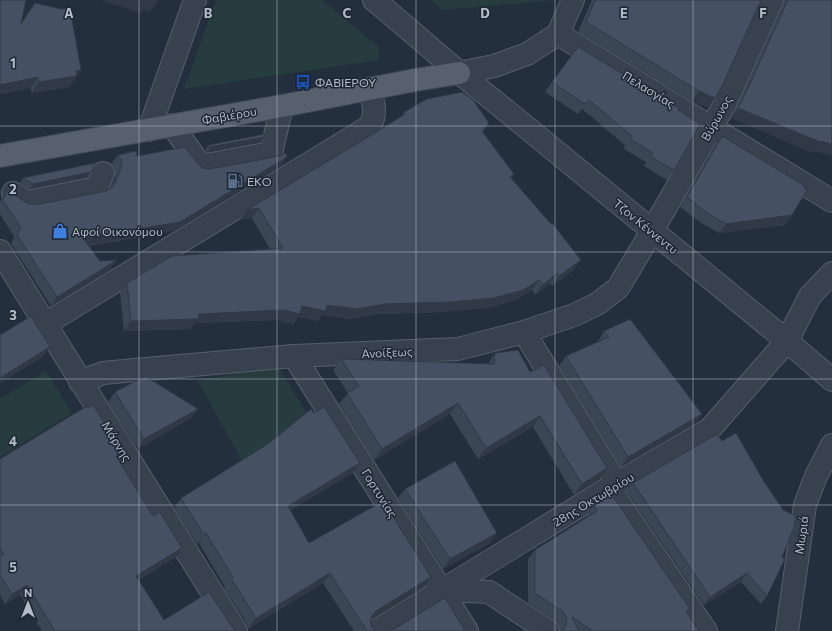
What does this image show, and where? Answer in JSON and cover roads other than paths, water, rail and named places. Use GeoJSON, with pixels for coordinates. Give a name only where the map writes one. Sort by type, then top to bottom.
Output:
{"type":"FeatureCollection","features":[{"type":"Feature","properties":{"kind":"main road","name":"Φαβιέρου"},"geometry":{"type":"LineString","coordinates":[[0,156],[459,73]]}},
{"type":"Feature","properties":{"kind":"street"},"geometry":{"type":"LineString","coordinates":[[149,130],[195,0]]}},
{"type":"Feature","properties":{"kind":"street","name":"Τζον Κέννεντυ"},"geometry":{"type":"LineString","coordinates":[[374,0],[459,73],[787,341],[832,380]]}},
{"type":"Feature","properties":{"kind":"street"},"geometry":{"type":"LineString","coordinates":[[459,73],[494,66],[527,54],[558,34],[573,0]]}},
{"type":"Feature","properties":{"kind":"street","name":"Βύρωνος"},"geometry":{"type":"LineString","coordinates":[[652,231],[726,102],[772,0]]}},
{"type":"Feature","properties":{"kind":"street","name":"Πελασγίας"},"geometry":{"type":"LineString","coordinates":[[558,34],[832,201]]}},
{"type":"Feature","properties":{"kind":"street"},"geometry":{"type":"LineString","coordinates":[[45,324],[369,127],[374,120],[370,89]]}},
{"type":"Feature","properties":{"kind":"street"},"geometry":{"type":"LineString","coordinates":[[172,125],[201,166],[271,152],[282,106]]}},
{"type":"Feature","properties":{"kind":"street"},"geometry":{"type":"LineString","coordinates":[[14,193],[27,202],[97,188],[103,173]]}},
{"type":"Feature","properties":{"kind":"street","name":"Ανοίξεως"},"geometry":{"type":"LineString","coordinates":[[80,382],[103,373],[294,356],[458,349],[524,332],[574,315],[596,304],[618,288],[652,231]]}},
{"type":"Feature","properties":{"kind":"street","name":"Μάρνης"},"geometry":{"type":"LineString","coordinates":[[0,251],[236,631]]}},
{"type":"Feature","properties":{"kind":"street","name":"28ης Οκτωβρίου"},"geometry":{"type":"LineString","coordinates":[[376,631],[613,486],[710,430],[787,341],[810,296],[832,273]]}},
{"type":"Feature","properties":{"kind":"street"},"geometry":{"type":"LineString","coordinates":[[524,332],[613,486],[706,631]]}},
{"type":"Feature","properties":{"kind":"street","name":"Γορτυνίας"},"geometry":{"type":"LineString","coordinates":[[294,356],[467,631]]}},
{"type":"Feature","properties":{"kind":"street","name":"Μωριά"},"geometry":{"type":"LineString","coordinates":[[787,631],[805,505],[816,476],[832,445]]}},
{"type":"Feature","properties":{"kind":"street"},"geometry":{"type":"LineString","coordinates":[[441,590],[489,592],[548,631]]}},
{"type":"Feature","properties":{"kind":"place","name":"ΦΑΒΙΕΡΟΥ"},"geometry":{"type":"Point","coordinates":[303,82]}},
{"type":"Feature","properties":{"kind":"place","name":"EKO"},"geometry":{"type":"Point","coordinates":[235,181]}},
{"type":"Feature","properties":{"kind":"place","name":"Αφοί Οικονόμου"},"geometry":{"type":"Point","coordinates":[60,231]}}]}
